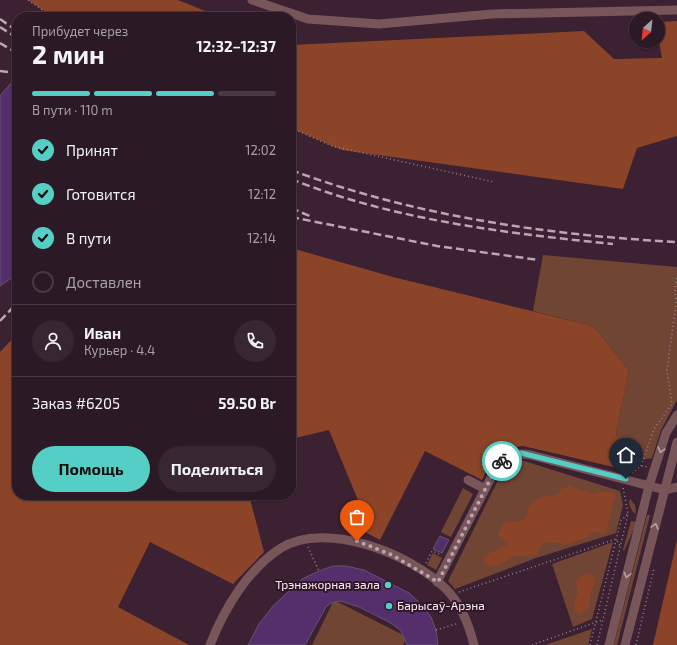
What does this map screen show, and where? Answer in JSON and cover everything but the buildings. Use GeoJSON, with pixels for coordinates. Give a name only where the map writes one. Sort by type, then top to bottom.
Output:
{"type":"FeatureCollection","features":[{"type":"Feature","properties":{"kind":"street"},"geometry":{"type":"LineString","coordinates":[[252,0],[287,12]]}},
{"type":"Feature","properties":{"kind":"street"},"geometry":{"type":"LineString","coordinates":[[296,15],[308,19],[379,24],[492,14],[677,10]]}},
{"type":"Feature","properties":{"kind":"street"},"geometry":{"type":"LineString","coordinates":[[609,645],[650,486],[666,433],[677,415]]}},
{"type":"Feature","properties":{"kind":"street"},"geometry":{"type":"LineString","coordinates":[[625,645],[677,442]]}},
{"type":"Feature","properties":{"kind":"street"},"geometry":{"type":"LineString","coordinates":[[438,582],[496,468],[503,459],[510,455],[521,453],[665,490],[677,487]]}},
{"type":"Feature","properties":{"kind":"street"},"geometry":{"type":"LineString","coordinates":[[468,480],[485,489]]}},
{"type":"Feature","properties":{"kind":"street"},"geometry":{"type":"LineString","coordinates":[[210,645],[225,615],[246,581],[282,548],[309,538],[345,538],[372,546],[405,562],[438,582],[455,601],[470,627],[474,645]]}},
{"type":"Feature","properties":{"kind":"path"},"geometry":{"type":"LineString","coordinates":[[28,0],[46,12]]}},
{"type":"Feature","properties":{"kind":"path"},"geometry":{"type":"LineString","coordinates":[[296,130],[332,146],[494,182]]}},
{"type":"Feature","properties":{"kind":"path"},"geometry":{"type":"LineString","coordinates":[[630,475],[641,466],[654,429],[672,404],[667,370],[676,304],[675,288],[677,277]]}},
{"type":"Feature","properties":{"kind":"path"},"geometry":{"type":"LineString","coordinates":[[641,466],[649,468]]}},
{"type":"Feature","properties":{"kind":"path"},"geometry":{"type":"LineString","coordinates":[[597,645],[628,514],[624,487],[616,485]]}},
{"type":"Feature","properties":{"kind":"path"},"geometry":{"type":"LineString","coordinates":[[590,645],[621,520],[628,514]]}},
{"type":"Feature","properties":{"kind":"path"},"geometry":{"type":"LineString","coordinates":[[616,539],[621,546]]}},
{"type":"Feature","properties":{"kind":"path"},"geometry":{"type":"LineString","coordinates":[[455,593],[616,539]]}},
{"type":"Feature","properties":{"kind":"path"},"geometry":{"type":"LineString","coordinates":[[308,545],[319,571]]}},
{"type":"Feature","properties":{"kind":"path"},"geometry":{"type":"LineString","coordinates":[[424,567],[432,551],[443,556]]}},
{"type":"Feature","properties":{"kind":"path"},"geometry":{"type":"LineString","coordinates":[[636,645],[655,565]]}},
{"type":"Feature","properties":{"kind":"path"},"geometry":{"type":"LineString","coordinates":[[532,645],[602,620]]}},
{"type":"Feature","properties":{"kind":"path"},"geometry":{"type":"LineString","coordinates":[[436,630],[461,622]]}},
{"type":"Feature","properties":{"kind":"shaded area"},"geometry":{"type":"Polygon","coordinates":[[[28,0],[178,0],[208,12],[46,12],[28,0]]]}},
{"type":"Feature","properties":{"kind":"shaded area"},"geometry":{"type":"Polygon","coordinates":[[[677,21],[677,136],[637,148],[623,189],[342,150],[296,130],[296,45],[584,31],[614,59],[662,58],[660,48],[665,48],[665,22],[677,21]]]}},
{"type":"Feature","properties":{"kind":"shaded area"},"geometry":{"type":"Polygon","coordinates":[[[296,249],[393,277],[593,326],[629,370],[616,434],[629,463],[622,469],[523,446],[507,449],[496,456],[482,480],[425,451],[380,540],[365,532],[360,505],[329,430],[296,438],[296,249]]]}},
{"type":"Feature","properties":{"kind":"shaded area"},"geometry":{"type":"Polygon","coordinates":[[[543,255],[677,267],[677,400],[661,430],[652,458],[629,463],[616,434],[629,370],[593,326],[533,311],[543,255]]]}},
{"type":"Feature","properties":{"kind":"shaded area"},"geometry":{"type":"Polygon","coordinates":[[[12,339],[12,500],[250,500],[264,552],[233,584],[150,542],[118,607],[189,645],[0,645],[0,352],[12,339]]]}},
{"type":"Feature","properties":{"kind":"shaded area"},"geometry":{"type":"Polygon","coordinates":[[[518,461],[524,461],[620,491],[623,505],[616,533],[536,558],[455,589],[448,581],[501,474],[510,465],[518,461]]]}},
{"type":"Feature","properties":{"kind":"shaded area"},"geometry":{"type":"Polygon","coordinates":[[[569,486],[592,494],[598,492],[615,493],[616,496],[612,505],[605,534],[593,532],[583,539],[565,545],[546,542],[540,547],[537,555],[513,556],[501,563],[487,566],[483,561],[485,555],[508,545],[498,535],[504,523],[520,522],[527,515],[530,505],[537,499],[558,495],[561,489],[569,486]]]}},
{"type":"Feature","properties":{"kind":"shaded area"},"geometry":{"type":"Polygon","coordinates":[[[463,488],[473,494],[451,537],[441,532],[463,488]]]}},
{"type":"Feature","properties":{"kind":"shaded area"},"geometry":{"type":"Polygon","coordinates":[[[630,499],[635,505],[636,514],[630,507],[630,499]]]}},
{"type":"Feature","properties":{"kind":"shaded area"},"geometry":{"type":"Polygon","coordinates":[[[647,515],[650,515],[617,645],[614,645],[647,515]]]}},
{"type":"Feature","properties":{"kind":"shaded area"},"geometry":{"type":"Polygon","coordinates":[[[631,521],[637,522],[624,551],[623,550],[631,521]]]}},
{"type":"Feature","properties":{"kind":"shaded area"},"geometry":{"type":"Polygon","coordinates":[[[677,540],[677,645],[653,645],[677,540]]]}},
{"type":"Feature","properties":{"kind":"shaded area"},"geometry":{"type":"Polygon","coordinates":[[[613,542],[592,619],[573,627],[552,564],[613,542]]]}},
{"type":"Feature","properties":{"kind":"shaded area"},"geometry":{"type":"Polygon","coordinates":[[[433,553],[442,558],[436,570],[427,565],[433,553]]]}},
{"type":"Feature","properties":{"kind":"shaded area"},"geometry":{"type":"Polygon","coordinates":[[[591,573],[595,583],[590,592],[590,605],[580,614],[575,611],[574,603],[578,595],[576,581],[583,575],[591,573]]]}},
{"type":"Feature","properties":{"kind":"shaded area"},"geometry":{"type":"Polygon","coordinates":[[[334,600],[407,637],[403,645],[312,645],[334,600]]]}},
{"type":"Feature","properties":{"kind":"shaded area"},"geometry":{"type":"Polygon","coordinates":[[[592,629],[588,645],[545,645],[592,629]]]}},
{"type":"Feature","properties":{"kind":"railway"},"geometry":{"type":"LineString","coordinates":[[0,19],[12,27]]}},
{"type":"Feature","properties":{"kind":"railway"},"geometry":{"type":"LineString","coordinates":[[0,27],[12,35]]}},
{"type":"Feature","properties":{"kind":"railway"},"geometry":{"type":"LineString","coordinates":[[0,43],[12,50]]}},
{"type":"Feature","properties":{"kind":"railway"},"geometry":{"type":"LineString","coordinates":[[0,71],[12,72]]}},
{"type":"Feature","properties":{"kind":"railway"},"geometry":{"type":"LineString","coordinates":[[296,172],[385,200],[481,221],[579,234],[677,242]]}},
{"type":"Feature","properties":{"kind":"railway"},"geometry":{"type":"LineString","coordinates":[[296,181],[369,205],[409,215],[450,223],[531,235],[613,244]]}},
{"type":"Feature","properties":{"kind":"railway"},"geometry":{"type":"LineString","coordinates":[[296,210],[312,217]]}},
{"type":"Feature","properties":{"kind":"railway"},"geometry":{"type":"LineString","coordinates":[[296,218],[437,246],[539,260]]}},
{"type":"Feature","properties":{"kind":"railway"},"geometry":{"type":"LineString","coordinates":[[0,321],[12,308]]}},
{"type":"Feature","properties":{"kind":"way so far"},"geometry":{"type":"LineString","coordinates":[[357,541],[392,555],[438,582],[496,468],[502,461]]}},
{"type":"Feature","properties":{"kind":"place","name":"Трэнажорная зала"},"geometry":{"type":"Point","coordinates":[388,585]}},
{"type":"Feature","properties":{"kind":"place","name":"Барысаў-Арэна"},"geometry":{"type":"Point","coordinates":[389,606]}},
{"type":"Feature","properties":{"kind":"route"},"geometry":{"type":"LineString","coordinates":[[502,461],[510,455],[521,453],[626,479]]}}]}
